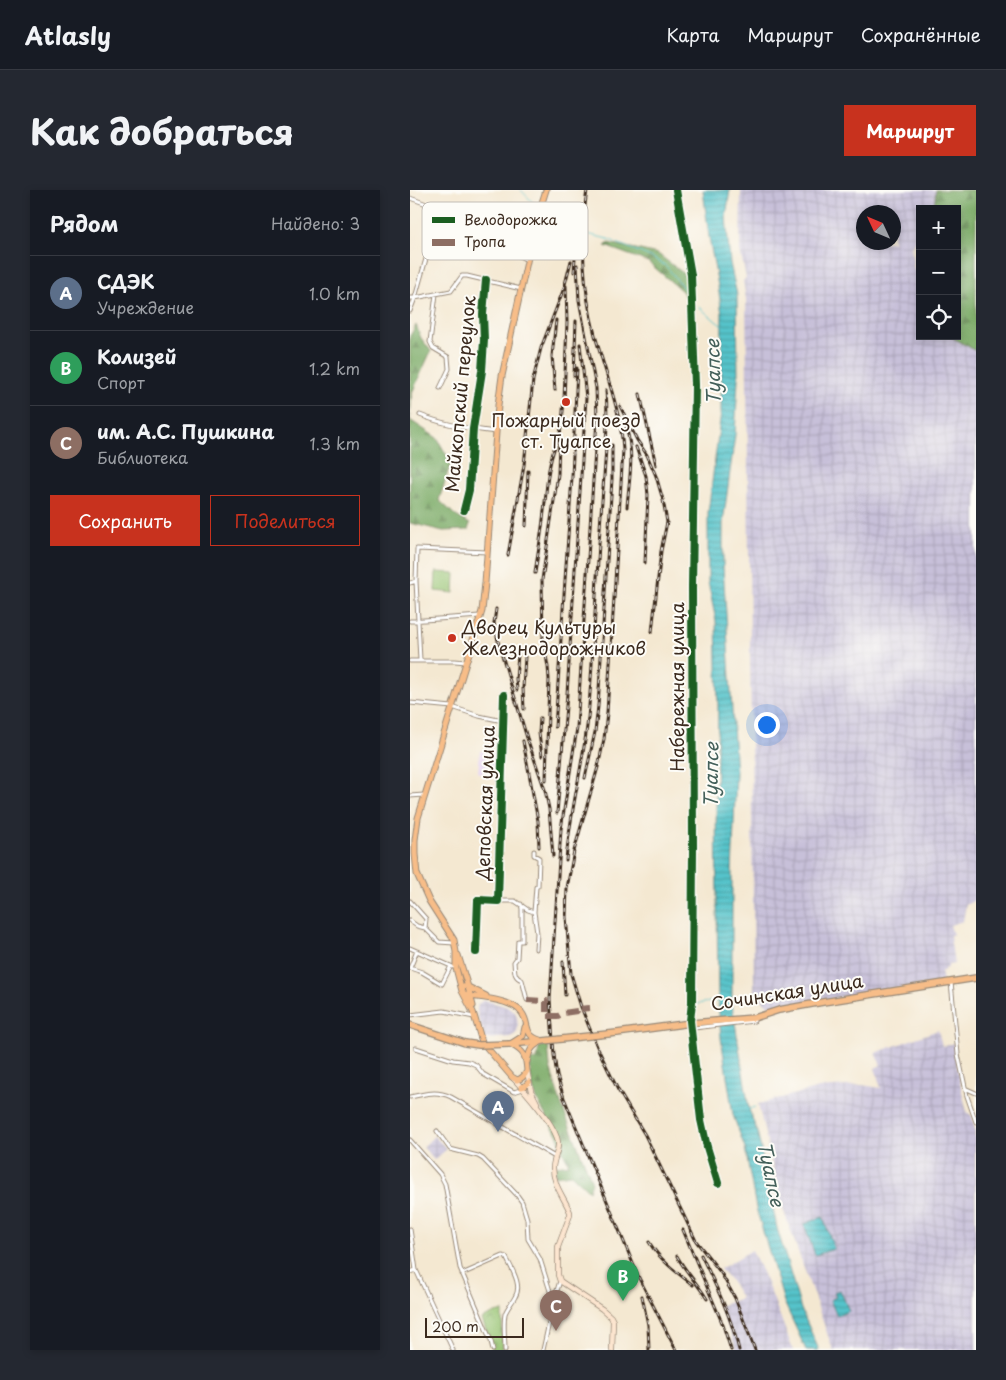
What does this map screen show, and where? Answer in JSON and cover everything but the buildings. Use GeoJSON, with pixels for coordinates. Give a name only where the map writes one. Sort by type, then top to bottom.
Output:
{"type":"FeatureCollection","features":[{"type":"Feature","properties":{"kind":"highway","name":"Сочинская улица"},"geometry":{"type":"LineString","coordinates":[[410,1026],[465,1043],[479,1045],[510,1044],[754,1019],[779,1010],[976,978]]}},
{"type":"Feature","properties":{"kind":"main road"},"geometry":{"type":"LineString","coordinates":[[542,202],[546,190]]}},
{"type":"Feature","properties":{"kind":"main road"},"geometry":{"type":"LineString","coordinates":[[474,1011],[462,992],[454,968],[456,952],[451,933],[429,901],[417,874],[415,833],[481,616],[484,598],[498,405],[502,376],[528,260]]}},
{"type":"Feature","properties":{"kind":"main road"},"geometry":{"type":"LineString","coordinates":[[456,952],[460,959],[471,996],[482,1042],[539,1109],[558,1140],[558,1148],[554,1157],[554,1179],[570,1212],[558,1247],[558,1275],[560,1281],[611,1317],[613,1321],[612,1350]]}},
{"type":"Feature","properties":{"kind":"main road"},"geometry":{"type":"LineString","coordinates":[[462,992],[466,986],[519,1010],[523,1014],[527,1030],[531,1036],[543,1041]]}},
{"type":"Feature","properties":{"kind":"main road"},"geometry":{"type":"LineString","coordinates":[[462,992],[466,996],[492,998]]}},
{"type":"Feature","properties":{"kind":"main road"},"geometry":{"type":"LineString","coordinates":[[474,1011],[479,999],[492,998]]}},
{"type":"Feature","properties":{"kind":"main road"},"geometry":{"type":"LineString","coordinates":[[510,1044],[522,1036],[525,1030],[524,1019]]}},
{"type":"Feature","properties":{"kind":"main road"},"geometry":{"type":"LineString","coordinates":[[512,1077],[517,1080],[524,1076],[529,1051],[535,1044],[543,1041]]}},
{"type":"Feature","properties":{"kind":"main road"},"geometry":{"type":"LineString","coordinates":[[510,1044],[521,1050],[524,1056],[531,1091],[539,1109]]}},
{"type":"Feature","properties":{"kind":"main road"},"geometry":{"type":"LineString","coordinates":[[522,1088],[530,1082]]}},
{"type":"Feature","properties":{"kind":"street","name":"Набережная улица"},"geometry":{"type":"LineString","coordinates":[[676,190],[691,275],[696,385],[692,587],[692,1025],[701,1120],[718,1183]]}},
{"type":"Feature","properties":{"kind":"street"},"geometry":{"type":"LineString","coordinates":[[410,198],[422,202]]}},
{"type":"Feature","properties":{"kind":"street"},"geometry":{"type":"LineString","coordinates":[[410,311],[426,260]]}},
{"type":"Feature","properties":{"kind":"street"},"geometry":{"type":"LineString","coordinates":[[410,298],[451,291],[462,276],[522,289]]}},
{"type":"Feature","properties":{"kind":"street","name":"Майкопский переулок"},"geometry":{"type":"LineString","coordinates":[[464,510],[469,490],[473,429],[482,371],[483,314],[486,280]]}},
{"type":"Feature","properties":{"kind":"street"},"geometry":{"type":"LineString","coordinates":[[436,294],[430,342],[433,348],[448,357],[449,369],[440,388]]}},
{"type":"Feature","properties":{"kind":"street"},"geometry":{"type":"LineString","coordinates":[[420,415],[450,425],[496,432]]}},
{"type":"Feature","properties":{"kind":"street"},"geometry":{"type":"LineString","coordinates":[[420,660],[416,581],[417,550],[487,552]]}},
{"type":"Feature","properties":{"kind":"street"},"geometry":{"type":"LineString","coordinates":[[410,583],[416,581]]}},
{"type":"Feature","properties":{"kind":"street"},"geometry":{"type":"LineString","coordinates":[[410,621],[481,616]]}},
{"type":"Feature","properties":{"kind":"street"},"geometry":{"type":"LineString","coordinates":[[410,661],[466,662]]}},
{"type":"Feature","properties":{"kind":"street","name":"Деповская улица"},"geometry":{"type":"LineString","coordinates":[[476,952],[478,900],[498,901],[504,694]]}},
{"type":"Feature","properties":{"kind":"street"},"geometry":{"type":"LineString","coordinates":[[410,703],[452,707],[479,716],[503,721]]}},
{"type":"Feature","properties":{"kind":"street"},"geometry":{"type":"LineString","coordinates":[[410,796],[425,795]]}},
{"type":"Feature","properties":{"kind":"street"},"geometry":{"type":"LineString","coordinates":[[534,851],[534,854],[539,858],[538,886],[536,887],[534,912],[537,932],[536,949]]}},
{"type":"Feature","properties":{"kind":"street"},"geometry":{"type":"LineString","coordinates":[[410,901],[426,919],[425,928]]}},
{"type":"Feature","properties":{"kind":"street"},"geometry":{"type":"LineString","coordinates":[[498,901],[515,901],[534,912]]}},
{"type":"Feature","properties":{"kind":"street"},"geometry":{"type":"LineString","coordinates":[[521,904],[522,941],[518,941],[517,958],[514,962],[515,975],[522,980],[527,1000]]}},
{"type":"Feature","properties":{"kind":"street"},"geometry":{"type":"LineString","coordinates":[[410,921],[425,928],[439,942],[455,943]]}},
{"type":"Feature","properties":{"kind":"street"},"geometry":{"type":"LineString","coordinates":[[410,948],[417,951],[454,968],[442,984],[422,972],[410,968],[417,951]]}},
{"type":"Feature","properties":{"kind":"street"},"geometry":{"type":"LineString","coordinates":[[951,981],[958,1054],[967,1096],[976,1120]]}},
{"type":"Feature","properties":{"kind":"street"},"geometry":{"type":"LineString","coordinates":[[410,1015],[444,1011],[474,1011]]}},
{"type":"Feature","properties":{"kind":"street"},"geometry":{"type":"LineString","coordinates":[[416,1048],[452,1060],[469,1062],[476,1065],[483,1074],[514,1092],[522,1088]]}},
{"type":"Feature","properties":{"kind":"street"},"geometry":{"type":"LineString","coordinates":[[967,1089],[976,1093]]}},
{"type":"Feature","properties":{"kind":"street"},"geometry":{"type":"LineString","coordinates":[[410,1097],[441,1093],[554,1157]]}},
{"type":"Feature","properties":{"kind":"street"},"geometry":{"type":"LineString","coordinates":[[438,1131],[450,1149],[483,1159],[522,1202],[527,1218],[528,1239],[540,1259],[554,1300]]}},
{"type":"Feature","properties":{"kind":"street"},"geometry":{"type":"LineString","coordinates":[[410,1140],[440,1174],[445,1184],[462,1274],[491,1341],[493,1350]]}},
{"type":"Feature","properties":{"kind":"street"},"geometry":{"type":"LineString","coordinates":[[410,1229],[416,1270],[453,1350]]}},
{"type":"Feature","properties":{"kind":"street"},"geometry":{"type":"LineString","coordinates":[[462,1274],[503,1256],[506,1257],[517,1282],[518,1291],[505,1316],[505,1350]]}},
{"type":"Feature","properties":{"kind":"street"},"geometry":{"type":"LineString","coordinates":[[410,1272],[416,1270]]}},
{"type":"Feature","properties":{"kind":"street"},"geometry":{"type":"LineString","coordinates":[[543,1350],[560,1281]]}},
{"type":"Feature","properties":{"kind":"shaded area"},"geometry":{"type":"Polygon","coordinates":[[[741,190],[936,190],[934,205],[916,205],[916,240],[911,247],[914,270],[916,271],[916,340],[957,340],[976,351],[976,899],[966,905],[963,921],[950,925],[953,935],[950,936],[954,964],[948,965],[948,968],[941,971],[943,982],[771,1008],[754,992],[746,299],[743,281],[746,278],[740,250],[741,190]]]}},
{"type":"Feature","properties":{"kind":"shaded area"},"geometry":{"type":"Polygon","coordinates":[[[480,751],[499,753],[498,774],[478,773],[480,751]]]}},
{"type":"Feature","properties":{"kind":"shaded area"},"geometry":{"type":"Polygon","coordinates":[[[484,1000],[508,1007],[515,1012],[518,1027],[514,1035],[485,1039],[477,1009],[478,1004],[484,1000]]]}},
{"type":"Feature","properties":{"kind":"shaded area"},"geometry":{"type":"Polygon","coordinates":[[[938,1030],[942,1046],[954,1043],[962,1092],[967,1112],[972,1116],[975,1131],[976,1350],[833,1350],[782,1206],[758,1104],[819,1088],[862,1085],[881,1088],[875,1068],[881,1065],[875,1053],[938,1030]]]}},
{"type":"Feature","properties":{"kind":"shaded area"},"geometry":{"type":"Polygon","coordinates":[[[434,1136],[447,1149],[434,1160],[423,1147],[434,1136]]]}},
{"type":"Feature","properties":{"kind":"shaded area"},"geometry":{"type":"Polygon","coordinates":[[[752,1250],[793,1350],[737,1350],[719,1306],[741,1298],[731,1281],[720,1269],[752,1250]]]}},
{"type":"Feature","properties":{"kind":"green space"},"geometry":{"type":"Polygon","coordinates":[[[936,190],[976,190],[976,351],[957,340],[961,340],[961,205],[934,205],[936,190]]]}},
{"type":"Feature","properties":{"kind":"green space"},"geometry":{"type":"Polygon","coordinates":[[[609,243],[658,254],[683,273],[688,282],[691,318],[688,319],[687,300],[682,291],[648,262],[605,246],[609,243]]]}},
{"type":"Feature","properties":{"kind":"green space"},"geometry":{"type":"Polygon","coordinates":[[[416,325],[421,338],[431,351],[412,393],[410,420],[410,336],[416,325]]]}},
{"type":"Feature","properties":{"kind":"green space"},"geometry":{"type":"Polygon","coordinates":[[[410,420],[437,438],[451,463],[439,500],[456,516],[470,524],[468,530],[443,531],[410,523],[410,420]]]}},
{"type":"Feature","properties":{"kind":"green space"},"geometry":{"type":"Polygon","coordinates":[[[436,572],[455,573],[454,593],[435,591],[436,572]]]}},
{"type":"Feature","properties":{"kind":"green space"},"geometry":{"type":"Polygon","coordinates":[[[548,1044],[550,1067],[561,1104],[592,1182],[589,1191],[571,1174],[555,1176],[555,1166],[569,1164],[558,1137],[534,1092],[530,1061],[537,1059],[539,1047],[548,1044]]]}},
{"type":"Feature","properties":{"kind":"green space"},"geometry":{"type":"Polygon","coordinates":[[[503,1311],[503,1350],[493,1350],[482,1319],[503,1311]]]}},
{"type":"Feature","properties":{"kind":"water"},"geometry":{"type":"Polygon","coordinates":[[[703,190],[730,190],[726,217],[730,263],[737,295],[738,379],[735,435],[723,523],[723,566],[736,773],[732,874],[732,1004],[749,1109],[758,1135],[777,1228],[801,1309],[819,1350],[806,1350],[784,1302],[756,1208],[745,1148],[733,1115],[721,1038],[718,1001],[716,801],[718,707],[716,621],[708,582],[708,513],[721,412],[722,314],[703,190]]]}},
{"type":"Feature","properties":{"kind":"water"},"geometry":{"type":"Polygon","coordinates":[[[823,1217],[834,1249],[815,1255],[804,1224],[823,1217]]]}},
{"type":"Feature","properties":{"kind":"water"},"geometry":{"type":"Polygon","coordinates":[[[840,1290],[849,1311],[837,1316],[830,1300],[836,1297],[834,1292],[840,1290]]]}},
{"type":"Feature","properties":{"kind":"waterway"},"geometry":{"type":"LineString","coordinates":[[521,190],[532,202]]}},
{"type":"Feature","properties":{"kind":"waterway"},"geometry":{"type":"LineString","coordinates":[[588,234],[608,239],[653,258],[666,266],[686,291]]}},
{"type":"Feature","properties":{"kind":"waterway"},"geometry":{"type":"LineString","coordinates":[[699,307],[722,326]]}},
{"type":"Feature","properties":{"kind":"waterway"},"geometry":{"type":"LineString","coordinates":[[696,1004],[718,1001]]}},
{"type":"Feature","properties":{"kind":"waterway"},"geometry":{"type":"LineString","coordinates":[[749,1109],[755,1107]]}},
{"type":"Feature","properties":{"kind":"railway"},"geometry":{"type":"LineString","coordinates":[[586,202],[587,190]]}},
{"type":"Feature","properties":{"kind":"railway"},"geometry":{"type":"LineString","coordinates":[[574,272],[575,260]]}},
{"type":"Feature","properties":{"kind":"railway"},"geometry":{"type":"LineString","coordinates":[[584,260],[591,318],[616,406],[623,450],[604,739],[574,851],[567,888],[566,917],[571,974],[581,1007],[598,1049],[618,1090],[645,1135],[696,1241],[721,1273],[735,1298],[755,1350]]}},
{"type":"Feature","properties":{"kind":"railway"},"geometry":{"type":"LineString","coordinates":[[508,555],[524,465],[533,380],[541,348],[564,288],[571,261]]}},
{"type":"Feature","properties":{"kind":"railway"},"geometry":{"type":"LineString","coordinates":[[577,265],[579,300],[596,388],[597,419],[577,728],[561,829],[550,999],[554,1055],[557,1076],[564,1098],[639,1278],[676,1350]]}},
{"type":"Feature","properties":{"kind":"railway"},"geometry":{"type":"LineString","coordinates":[[546,780],[549,679],[543,639],[542,580],[558,474],[559,440],[564,400],[567,322],[566,286]]}},
{"type":"Feature","properties":{"kind":"railway"},"geometry":{"type":"LineString","coordinates":[[555,390],[552,356],[556,320]]}},
{"type":"Feature","properties":{"kind":"railway"},"geometry":{"type":"LineString","coordinates":[[574,376],[576,321]]}},
{"type":"Feature","properties":{"kind":"railway"},"geometry":{"type":"LineString","coordinates":[[557,813],[567,694],[586,398],[580,344]]}},
{"type":"Feature","properties":{"kind":"railway"},"geometry":{"type":"LineString","coordinates":[[555,727],[572,477],[577,368]]}},
{"type":"Feature","properties":{"kind":"railway"},"geometry":{"type":"LineString","coordinates":[[566,860],[570,824],[588,718],[606,452],[606,390]]}},
{"type":"Feature","properties":{"kind":"railway"},"geometry":{"type":"LineString","coordinates":[[640,394],[656,465]]}},
{"type":"Feature","properties":{"kind":"railway"},"geometry":{"type":"LineString","coordinates":[[620,406],[637,440],[647,455],[656,476],[667,522],[661,551],[652,632]]}},
{"type":"Feature","properties":{"kind":"railway"},"geometry":{"type":"LineString","coordinates":[[626,428],[631,457],[627,507]]}},
{"type":"Feature","properties":{"kind":"railway"},"geometry":{"type":"LineString","coordinates":[[585,778],[595,732],[598,706],[612,479],[612,445]]}},
{"type":"Feature","properties":{"kind":"railway"},"geometry":{"type":"LineString","coordinates":[[535,573],[549,470],[555,446]]}},
{"type":"Feature","properties":{"kind":"railway"},"geometry":{"type":"LineString","coordinates":[[636,447],[646,476],[648,495],[645,563]]}},
{"type":"Feature","properties":{"kind":"railway"},"geometry":{"type":"LineString","coordinates":[[526,526],[528,471]]}},
{"type":"Feature","properties":{"kind":"railway"},"geometry":{"type":"LineString","coordinates":[[496,609],[494,623],[499,645],[545,790],[549,809],[553,856]]}},
{"type":"Feature","properties":{"kind":"railway"},"geometry":{"type":"LineString","coordinates":[[517,690],[518,654]]}},
{"type":"Feature","properties":{"kind":"railway"},"geometry":{"type":"LineString","coordinates":[[524,709],[525,657]]}},
{"type":"Feature","properties":{"kind":"railway"},"geometry":{"type":"LineString","coordinates":[[540,718],[539,733],[542,756]]}},
{"type":"Feature","properties":{"kind":"railway"},"geometry":{"type":"LineString","coordinates":[[523,741],[538,821],[539,847]]}},
{"type":"Feature","properties":{"kind":"railway"},"geometry":{"type":"LineString","coordinates":[[563,962],[565,995]]}},
{"type":"Feature","properties":{"kind":"railway"},"geometry":{"type":"LineString","coordinates":[[683,1230],[723,1325],[731,1350]]}},
{"type":"Feature","properties":{"kind":"railway"},"geometry":{"type":"LineString","coordinates":[[649,1242],[663,1260],[693,1285]]}},
{"type":"Feature","properties":{"kind":"railway"},"geometry":{"type":"LineString","coordinates":[[701,1255],[718,1290],[739,1350]]}},
{"type":"Feature","properties":{"kind":"railway"},"geometry":{"type":"LineString","coordinates":[[677,1256],[707,1299]]}},
{"type":"Feature","properties":{"kind":"railway"},"geometry":{"type":"LineString","coordinates":[[642,1296],[648,1325],[649,1350]]}},
{"type":"Feature","properties":{"kind":"marked path"},"geometry":{"type":"LineString","coordinates":[[527,1000],[546,1001],[546,1016],[558,1016],[563,1013],[577,1011],[577,1009],[590,1008]]}},
{"type":"Feature","properties":{"kind":"cycle path"},"geometry":{"type":"LineString","coordinates":[[676,190],[691,275],[695,385],[692,587],[692,1002],[690,1021],[701,1120],[718,1183]]}},
{"type":"Feature","properties":{"kind":"cycle path"},"geometry":{"type":"LineString","coordinates":[[464,510],[469,490],[473,429],[482,371],[483,314],[486,280]]}},
{"type":"Feature","properties":{"kind":"cycle path"},"geometry":{"type":"LineString","coordinates":[[476,952],[478,900],[498,901],[504,695]]}},
{"type":"Feature","properties":{"kind":"place","name":"Пожарный поезд ст. Туапсе"},"geometry":{"type":"Point","coordinates":[566,402]}},
{"type":"Feature","properties":{"kind":"place","name":"Дворец Культуры Железнодорожников"},"geometry":{"type":"Point","coordinates":[452,638]}},
{"type":"Feature","properties":{"kind":"place","name":"СДЭК"},"geometry":{"type":"Point","coordinates":[498,1132]}},
{"type":"Feature","properties":{"kind":"place","name":"Колизей"},"geometry":{"type":"Point","coordinates":[623,1301]}},
{"type":"Feature","properties":{"kind":"place","name":"им. А.С. Пушкина"},"geometry":{"type":"Point","coordinates":[556,1331]}},
{"type":"Feature","properties":{"kind":"water label","name":"Туапсе"},"geometry":{"type":"Point","coordinates":[713,372]}},
{"type":"Feature","properties":{"kind":"water label","name":"Туапсе"},"geometry":{"type":"Point","coordinates":[711,775]}},
{"type":"Feature","properties":{"kind":"water label","name":"Туапсе"},"geometry":{"type":"Point","coordinates":[771,1174]}}]}
